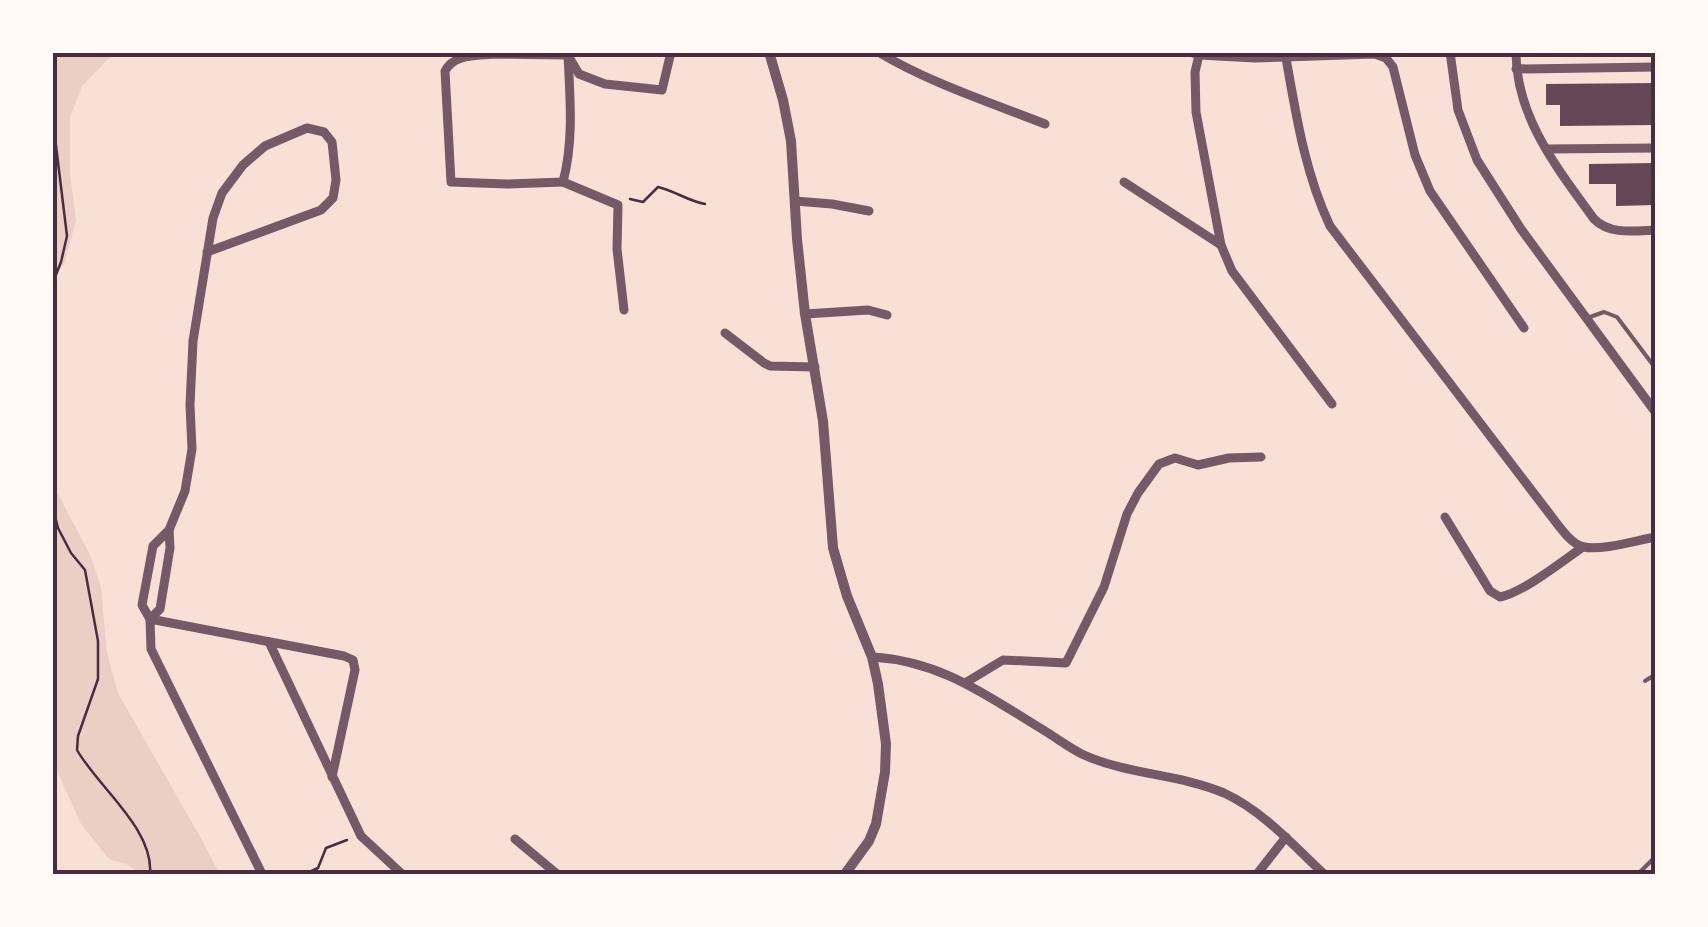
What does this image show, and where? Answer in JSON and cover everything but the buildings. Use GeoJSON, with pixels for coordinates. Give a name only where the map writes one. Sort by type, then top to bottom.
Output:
{"type":"FeatureCollection","features":[{"type":"Feature","properties":{"kind":"street"},"geometry":{"type":"LineString","coordinates":[[568,55],[579,74],[605,84],[662,90],[671,52]]}},
{"type":"Feature","properties":{"kind":"street"},"geometry":{"type":"LineString","coordinates":[[769,52],[791,141],[806,314],[823,421],[833,548],[872,657],[886,744],[876,824],[870,840],[845,874]]}},
{"type":"Feature","properties":{"kind":"street"},"geometry":{"type":"LineString","coordinates":[[878,52],[950,88],[1045,124]]}},
{"type":"Feature","properties":{"kind":"street"},"geometry":{"type":"LineString","coordinates":[[1450,52],[1458,110],[1477,160],[1496,193],[1656,413]]}},
{"type":"Feature","properties":{"kind":"street"},"geometry":{"type":"LineString","coordinates":[[1516,52],[1524,109],[1546,149],[1594,218],[1602,227],[1614,231],[1656,230]]}},
{"type":"Feature","properties":{"kind":"street"},"geometry":{"type":"LineString","coordinates":[[568,55],[494,54],[450,62],[445,72],[452,182],[563,182],[618,205],[617,249],[624,310]]}},
{"type":"Feature","properties":{"kind":"street"},"geometry":{"type":"LineString","coordinates":[[1332,404],[1232,272],[1221,245],[1196,112],[1194,54],[1286,58],[1376,54],[1386,58],[1393,67],[1415,155],[1430,190],[1524,328]]}},
{"type":"Feature","properties":{"kind":"street"},"geometry":{"type":"LineString","coordinates":[[563,182],[572,118],[568,55]]}},
{"type":"Feature","properties":{"kind":"street"},"geometry":{"type":"LineString","coordinates":[[1286,58],[1300,138],[1330,226],[1545,508],[1583,548]]}},
{"type":"Feature","properties":{"kind":"street"},"geometry":{"type":"LineString","coordinates":[[1516,69],[1656,67]]}},
{"type":"Feature","properties":{"kind":"street"},"geometry":{"type":"LineString","coordinates":[[206,252],[322,210],[333,198],[336,180],[332,142],[324,132],[307,128],[265,146],[243,164],[222,193],[212,218],[206,252],[194,341],[192,449],[185,491],[169,530],[153,546],[142,605],[150,620],[152,649],[262,874]]}},
{"type":"Feature","properties":{"kind":"street"},"geometry":{"type":"LineString","coordinates":[[1546,149],[1656,148]]}},
{"type":"Feature","properties":{"kind":"street"},"geometry":{"type":"LineString","coordinates":[[1124,182],[1221,245]]}},
{"type":"Feature","properties":{"kind":"street"},"geometry":{"type":"LineString","coordinates":[[795,201],[869,211]]}},
{"type":"Feature","properties":{"kind":"street"},"geometry":{"type":"LineString","coordinates":[[806,314],[868,310],[888,315]]}},
{"type":"Feature","properties":{"kind":"street"},"geometry":{"type":"LineString","coordinates":[[726,333],[770,366],[815,368]]}},
{"type":"Feature","properties":{"kind":"street"},"geometry":{"type":"LineString","coordinates":[[965,683],[1004,660],[1066,663],[1104,586],[1126,514],[1158,464],[1175,458],[1198,465],[1229,458],[1261,457]]}},
{"type":"Feature","properties":{"kind":"street"},"geometry":{"type":"LineString","coordinates":[[1445,517],[1490,591],[1500,597],[1583,548],[1656,537]]}},
{"type":"Feature","properties":{"kind":"street"},"geometry":{"type":"LineString","coordinates":[[150,620],[160,608],[170,548],[169,530]]}},
{"type":"Feature","properties":{"kind":"street"},"geometry":{"type":"LineString","coordinates":[[150,620],[353,660],[356,670],[332,777]]}},
{"type":"Feature","properties":{"kind":"street"},"geometry":{"type":"LineString","coordinates":[[269,642],[361,836],[402,874]]}},
{"type":"Feature","properties":{"kind":"street"},"geometry":{"type":"LineString","coordinates":[[872,657],[935,669],[1083,754],[1118,767],[1221,792],[1241,802],[1324,874]]}},
{"type":"Feature","properties":{"kind":"street"},"geometry":{"type":"LineString","coordinates":[[515,838],[557,874]]}},
{"type":"Feature","properties":{"kind":"street"},"geometry":{"type":"LineString","coordinates":[[1257,874],[1286,838]]}},
{"type":"Feature","properties":{"kind":"lane"},"geometry":{"type":"LineString","coordinates":[[1586,318],[1604,312],[1617,317],[1656,369]]}},
{"type":"Feature","properties":{"kind":"lane"},"geometry":{"type":"LineString","coordinates":[[1645,681],[1656,674]]}},
{"type":"Feature","properties":{"kind":"lane"},"geometry":{"type":"LineString","coordinates":[[1638,874],[1656,856]]}},
{"type":"Feature","properties":{"kind":"path"},"geometry":{"type":"LineString","coordinates":[[52,113],[67,236],[52,284]]}},
{"type":"Feature","properties":{"kind":"path"},"geometry":{"type":"LineString","coordinates":[[618,205],[624,197],[644,202],[658,187],[705,204]]}},
{"type":"Feature","properties":{"kind":"path"},"geometry":{"type":"LineString","coordinates":[[52,504],[70,553],[85,570],[98,641],[98,679],[78,736],[78,750],[141,835],[150,874]]}},
{"type":"Feature","properties":{"kind":"path"},"geometry":{"type":"LineString","coordinates":[[305,874],[318,868],[326,848],[361,836]]}},
{"type":"Feature","properties":{"kind":"shaded area"},"geometry":{"type":"Polygon","coordinates":[[[53,53],[114,53],[82,86],[70,117],[70,173],[76,220],[65,262],[53,279],[53,53]]]}},
{"type":"Feature","properties":{"kind":"shaded area"},"geometry":{"type":"Polygon","coordinates":[[[52,482],[91,557],[101,587],[107,653],[118,693],[202,840],[217,874],[136,874],[128,865],[109,859],[81,824],[53,762],[52,482]]]}}]}
